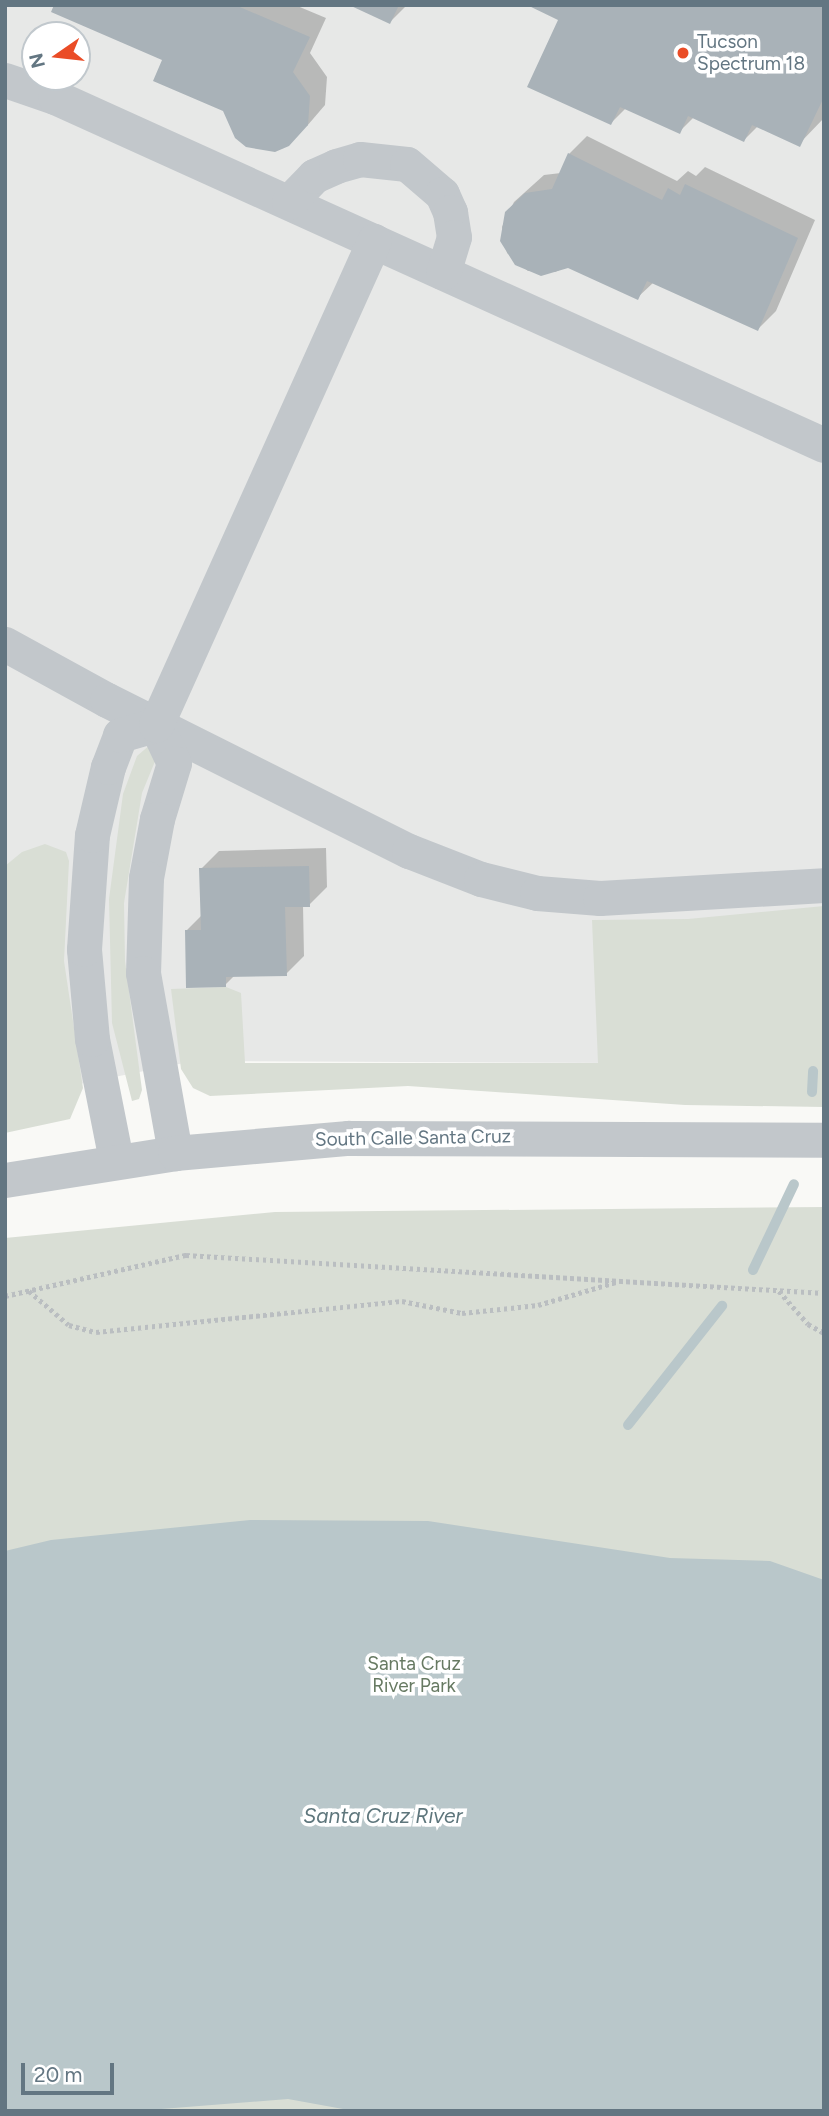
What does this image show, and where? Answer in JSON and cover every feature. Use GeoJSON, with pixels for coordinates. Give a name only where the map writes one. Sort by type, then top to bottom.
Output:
{"type":"FeatureCollection","features":[{"type":"Feature","properties":{"kind":"street"},"geometry":{"type":"LineString","coordinates":[[5,80],[55,97],[824,445]]}},
{"type":"Feature","properties":{"kind":"street"},"geometry":{"type":"LineString","coordinates":[[289,202],[314,176],[336,166],[360,159],[407,164],[442,194],[450,212],[454,237],[443,272]]}},
{"type":"Feature","properties":{"kind":"street"},"geometry":{"type":"LineString","coordinates":[[116,1160],[86,991],[87,873],[99,801],[120,736],[156,725],[374,241]]}},
{"type":"Feature","properties":{"kind":"street"},"geometry":{"type":"LineString","coordinates":[[5,644],[156,725],[409,850],[508,887],[570,897],[612,898],[824,885]]}},
{"type":"Feature","properties":{"kind":"street"},"geometry":{"type":"LineString","coordinates":[[156,725],[174,763],[157,819],[146,878],[143,973],[175,1153]]}},
{"type":"Feature","properties":{"kind":"street","name":"South Calle Santa Cruz"},"geometry":{"type":"LineString","coordinates":[[5,1180],[116,1160],[175,1153],[396,1136],[824,1140]]}},
{"type":"Feature","properties":{"kind":"path"},"geometry":{"type":"LineString","coordinates":[[5,1296],[186,1255],[824,1293]]}},
{"type":"Feature","properties":{"kind":"path"},"geometry":{"type":"LineString","coordinates":[[28,1290],[69,1325],[96,1332],[402,1301],[462,1313],[538,1306],[620,1281]]}},
{"type":"Feature","properties":{"kind":"path"},"geometry":{"type":"LineString","coordinates":[[778,1290],[808,1324],[824,1333]]}},
{"type":"Feature","properties":{"kind":"shaded area"},"geometry":{"type":"Polygon","coordinates":[[[5,5],[824,5],[824,1064],[194,1061],[5,1099],[5,5]]]}},
{"type":"Feature","properties":{"kind":"green space"},"geometry":{"type":"Polygon","coordinates":[[[151,744],[156,759],[142,793],[124,903],[125,961],[142,1090],[139,1099],[132,1101],[112,1023],[109,899],[123,794],[137,756],[151,744]]]}},
{"type":"Feature","properties":{"kind":"green space"},"geometry":{"type":"Polygon","coordinates":[[[45,844],[66,852],[69,861],[64,961],[83,1088],[70,1119],[5,1133],[5,866],[22,852],[45,844]]]}},
{"type":"Feature","properties":{"kind":"green space"},"geometry":{"type":"Polygon","coordinates":[[[824,906],[824,1107],[685,1105],[408,1086],[210,1096],[193,1088],[181,1069],[171,989],[226,987],[241,993],[245,1063],[598,1063],[592,920],[688,919],[824,906]]]}},
{"type":"Feature","properties":{"kind":"green space","name":"Santa Cruz River"},"geometry":{"type":"Polygon","coordinates":[[[824,1207],[824,2111],[5,2111],[5,1238],[275,1212],[824,1207]]]}},
{"type":"Feature","properties":{"kind":"water","name":"Santa Cruz River"},"geometry":{"type":"Polygon","coordinates":[[[250,1520],[428,1521],[670,1558],[770,1561],[824,1580],[824,2111],[354,2111],[288,2099],[136,2111],[5,2111],[5,1551],[51,1540],[250,1520]]]}},
{"type":"Feature","properties":{"kind":"building"},"geometry":{"type":"Polygon","coordinates":[[[54,5],[235,5],[310,37],[293,72],[310,96],[308,125],[289,146],[275,152],[246,147],[235,138],[223,111],[153,81],[162,60],[91,29],[91,21],[72,21],[51,12],[54,5]]]}},
{"type":"Feature","properties":{"kind":"building"},"geometry":{"type":"Polygon","coordinates":[[[349,5],[399,5],[390,24],[349,5]]]}},
{"type":"Feature","properties":{"kind":"building","name":"Tucson Spectrum 18"},"geometry":{"type":"Polygon","coordinates":[[[527,5],[824,5],[824,97],[800,147],[752,125],[744,142],[688,116],[680,134],[620,107],[611,125],[527,87],[558,20],[527,5]]]}},
{"type":"Feature","properties":{"kind":"building"},"geometry":{"type":"Polygon","coordinates":[[[568,153],[662,200],[668,188],[680,195],[685,184],[798,238],[758,331],[647,281],[638,300],[568,268],[541,276],[515,265],[500,241],[505,212],[525,193],[552,189],[568,153]]]}},
{"type":"Feature","properties":{"kind":"building"},"geometry":{"type":"Polygon","coordinates":[[[309,866],[310,907],[285,907],[287,976],[226,977],[226,987],[186,988],[185,930],[201,930],[199,868],[309,866]]]}},
{"type":"Feature","properties":{"kind":"waterway"},"geometry":{"type":"LineString","coordinates":[[812,1092],[813,1071]]}},
{"type":"Feature","properties":{"kind":"waterway"},"geometry":{"type":"LineString","coordinates":[[753,1270],[794,1184]]}},
{"type":"Feature","properties":{"kind":"waterway"},"geometry":{"type":"LineString","coordinates":[[628,1425],[722,1306]]}},
{"type":"Feature","properties":{"kind":"place","name":"Tucson Spectrum 18"},"geometry":{"type":"Point","coordinates":[683,53]}},
{"type":"Feature","properties":{"kind":"park label","name":"Santa Cruz River Park"},"geometry":{"type":"Point","coordinates":[414,1675]}}]}
